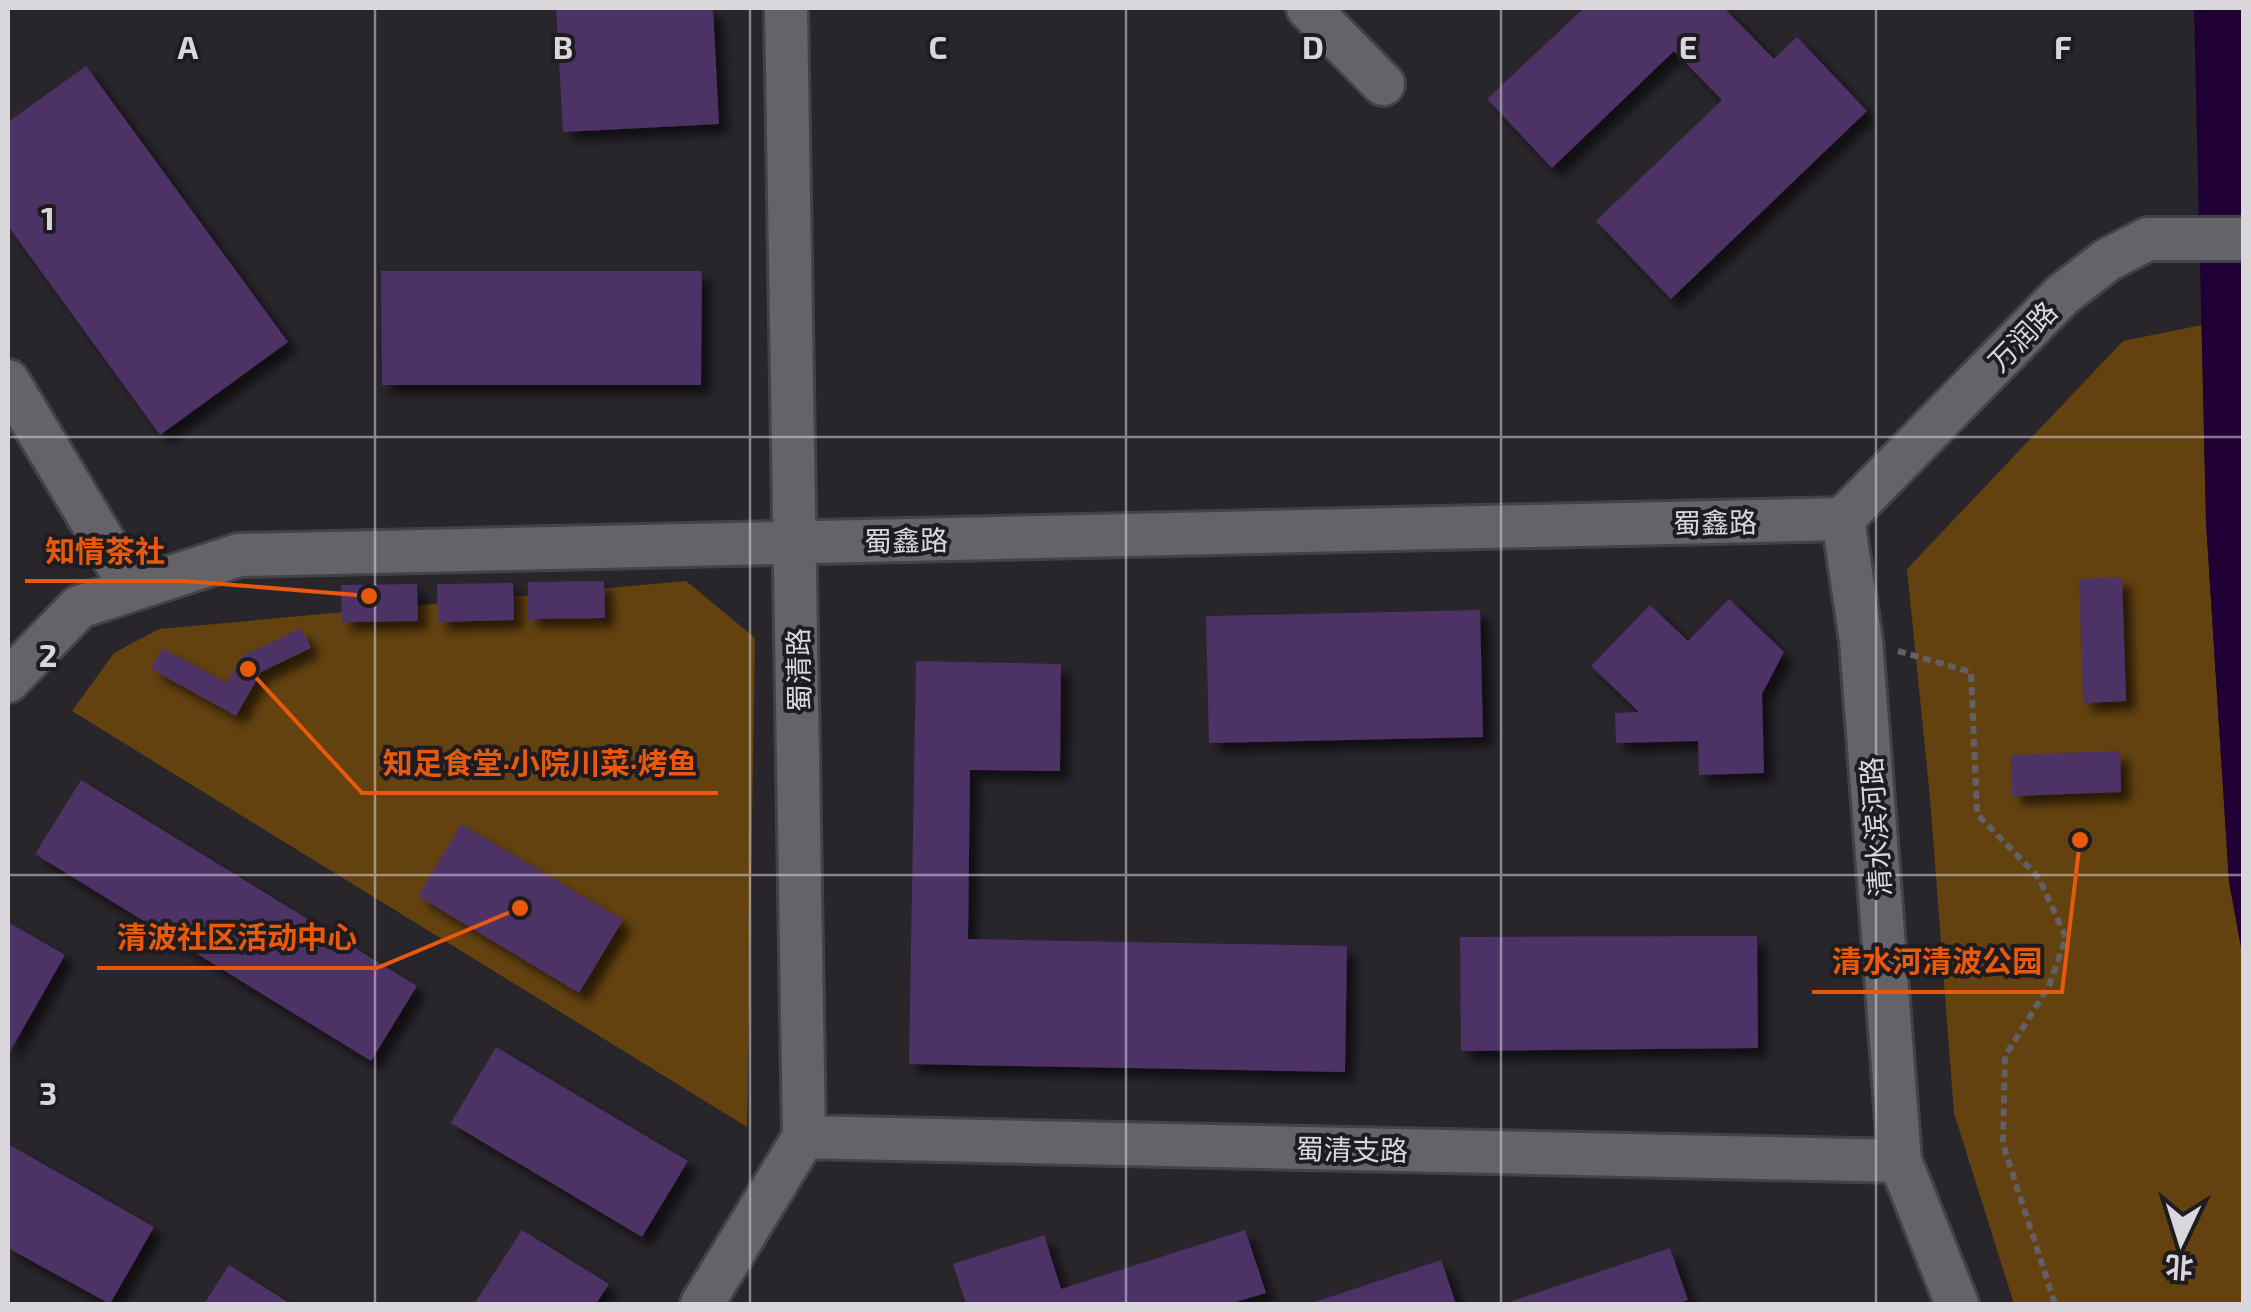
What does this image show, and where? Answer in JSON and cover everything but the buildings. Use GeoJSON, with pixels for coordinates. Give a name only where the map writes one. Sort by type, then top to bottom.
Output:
{"type":"FeatureCollection","features":[{"type":"Feature","properties":{"kind":"street","name":"蜀清路"},"geometry":{"type":"LineString","coordinates":[[786,8],[804,1136]]}},
{"type":"Feature","properties":{"kind":"street"},"geometry":{"type":"LineString","coordinates":[[1308,8],[1383,84]]}},
{"type":"Feature","properties":{"kind":"street","name":"万润路"},"geometry":{"type":"LineString","coordinates":[[1843,519],[2061,296],[2108,260],[2148,240],[2244,240]]}},
{"type":"Feature","properties":{"kind":"street"},"geometry":{"type":"LineString","coordinates":[[8,380],[132,589]]}},
{"type":"Feature","properties":{"kind":"street","name":"蜀鑫路"},"geometry":{"type":"LineString","coordinates":[[8,680],[79,607],[239,555],[1843,519]]}},
{"type":"Feature","properties":{"kind":"street","name":"清水滨河路"},"geometry":{"type":"LineString","coordinates":[[1843,519],[1861,641],[1900,1161],[1957,1304]]}},
{"type":"Feature","properties":{"kind":"street"},"geometry":{"type":"LineString","coordinates":[[702,1304],[804,1136]]}},
{"type":"Feature","properties":{"kind":"street","name":"蜀清支路"},"geometry":{"type":"LineString","coordinates":[[804,1136],[1900,1161]]}},
{"type":"Feature","properties":{"kind":"path"},"geometry":{"type":"LineString","coordinates":[[1861,641],[1972,672],[1977,814],[2038,878],[2066,938],[2050,986],[2005,1056],[2003,1144],[2056,1304]]}},
{"type":"Feature","properties":{"kind":"shaded area"},"geometry":{"type":"Polygon","coordinates":[[[2194,8],[2243,8],[2243,959],[2229,882],[2206,522],[2194,8]]]}},
{"type":"Feature","properties":{"kind":"shaded area"},"geometry":{"type":"Polygon","coordinates":[[[2202,325],[2206,522],[2229,882],[2244,959],[2243,1304],[2014,1304],[1954,1113],[1930,798],[1907,569],[2123,341],[2202,325]]]}},
{"type":"Feature","properties":{"kind":"shaded area"},"geometry":{"type":"Polygon","coordinates":[[[686,581],[755,638],[747,1127],[72,711],[114,653],[159,629],[686,581]]]}},
{"type":"Feature","properties":{"kind":"place","name":"知情茶社"},"geometry":{"type":"Point","coordinates":[369,596]}},
{"type":"Feature","properties":{"kind":"place","name":"知足食堂·小院川菜·烤鱼"},"geometry":{"type":"Point","coordinates":[248,669]}},
{"type":"Feature","properties":{"kind":"place","name":"清水河清波公园"},"geometry":{"type":"Point","coordinates":[2080,840]}},
{"type":"Feature","properties":{"kind":"place","name":"清波社区活动中心"},"geometry":{"type":"Point","coordinates":[520,908]}}]}
